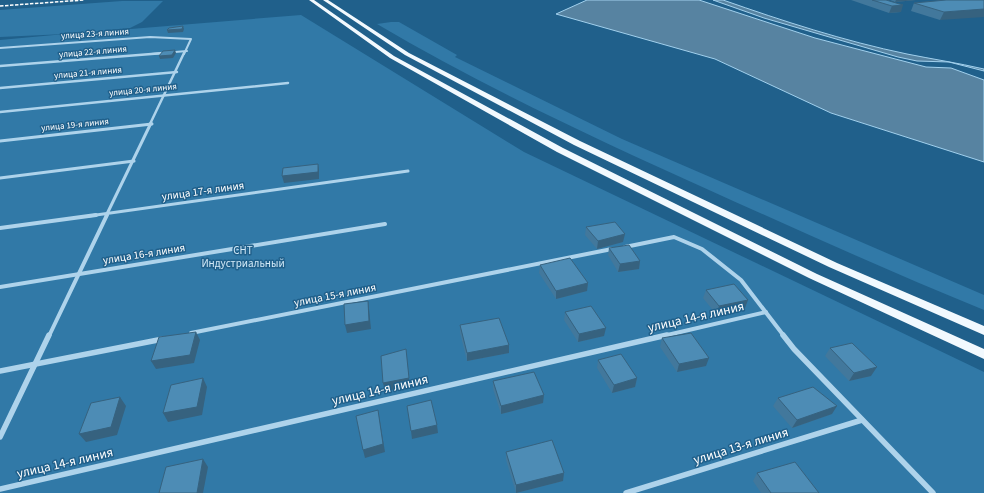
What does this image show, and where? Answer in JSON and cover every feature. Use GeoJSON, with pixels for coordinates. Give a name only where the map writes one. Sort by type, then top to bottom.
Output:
{"type":"FeatureCollection","features":[{"type":"Feature","properties":{"kind":"main road"},"geometry":{"type":"LineString","coordinates":[[311,0],[392,57],[560,150],[813,276],[984,354]]}},
{"type":"Feature","properties":{"kind":"main road"},"geometry":{"type":"LineString","coordinates":[[325,0],[406,54],[577,143],[833,264],[984,330]]}},
{"type":"Feature","properties":{"kind":"street","name":"улица 23-я линия"},"geometry":{"type":"LineString","coordinates":[[0,48],[138,37],[166,37],[191,40],[187,51]]}},
{"type":"Feature","properties":{"kind":"street","name":"улица 22-я линия"},"geometry":{"type":"LineString","coordinates":[[0,66],[187,51]]}},
{"type":"Feature","properties":{"kind":"street"},"geometry":{"type":"LineString","coordinates":[[0,437],[187,51]]}},
{"type":"Feature","properties":{"kind":"street","name":"улица 21-я линия"},"geometry":{"type":"LineString","coordinates":[[0,88],[177,72]]}},
{"type":"Feature","properties":{"kind":"street","name":"улица 20-я линия"},"geometry":{"type":"LineString","coordinates":[[0,112],[288,83]]}},
{"type":"Feature","properties":{"kind":"street","name":"улица 19-я линия"},"geometry":{"type":"LineString","coordinates":[[0,141],[152,124]]}},
{"type":"Feature","properties":{"kind":"street"},"geometry":{"type":"LineString","coordinates":[[0,178],[134,161]]}},
{"type":"Feature","properties":{"kind":"street","name":"улица 17-я линия"},"geometry":{"type":"LineString","coordinates":[[0,228],[408,171]]}},
{"type":"Feature","properties":{"kind":"street","name":"улица 16-я линия"},"geometry":{"type":"LineString","coordinates":[[0,287],[385,224]]}},
{"type":"Feature","properties":{"kind":"street"},"geometry":{"type":"LineString","coordinates":[[623,247],[674,237],[702,249],[741,280],[794,349],[933,493]]}},
{"type":"Feature","properties":{"kind":"street","name":"улица 15-я линия"},"geometry":{"type":"LineString","coordinates":[[184,335],[615,249]]}},
{"type":"Feature","properties":{"kind":"street","name":"улица 14-я линия"},"geometry":{"type":"LineString","coordinates":[[0,489],[766,312]]}},
{"type":"Feature","properties":{"kind":"street"},"geometry":{"type":"LineString","coordinates":[[0,371],[169,338]]}},
{"type":"Feature","properties":{"kind":"street","name":"улица 13-я линия"},"geometry":{"type":"LineString","coordinates":[[626,493],[862,420]]}},
{"type":"Feature","properties":{"kind":"green space","name":"СНТ Индустриальный"},"geometry":{"type":"Polygon","coordinates":[[[122,1],[163,1],[142,22],[130,28],[82,33],[301,15],[524,152],[984,372],[984,493],[0,493],[0,40],[65,34],[0,37],[0,10],[122,1]]]}},
{"type":"Feature","properties":{"kind":"green space"},"geometry":{"type":"Polygon","coordinates":[[[399,22],[457,55],[455,57],[622,139],[984,295],[984,310],[777,221],[541,112],[417,47],[377,24],[399,22]]]}},
{"type":"Feature","properties":{"kind":"shaded area"},"geometry":{"type":"Polygon","coordinates":[[[587,0],[699,0],[815,38],[926,67],[951,68],[984,80],[984,162],[831,113],[715,59],[556,14],[587,0]]]}},
{"type":"Feature","properties":{"kind":"shaded area"},"geometry":{"type":"Polygon","coordinates":[[[713,0],[723,0],[837,37],[883,49],[955,63],[984,69],[984,71],[949,62],[917,61],[898,57],[764,18],[713,0]]]}},
{"type":"Feature","properties":{"kind":"building"},"geometry":{"type":"Polygon","coordinates":[[[872,0],[886,0],[903,5],[892,6],[872,0]]]}},
{"type":"Feature","properties":{"kind":"building"},"geometry":{"type":"Polygon","coordinates":[[[946,0],[984,0],[984,9],[944,12],[914,3],[946,0]]]}},
{"type":"Feature","properties":{"kind":"building"},"geometry":{"type":"Polygon","coordinates":[[[183,26],[182,29],[167,30],[169,28],[183,26]]]}},
{"type":"Feature","properties":{"kind":"building"},"geometry":{"type":"Polygon","coordinates":[[[175,50],[172,55],[159,56],[163,51],[175,50]]]}},
{"type":"Feature","properties":{"kind":"building"},"geometry":{"type":"Polygon","coordinates":[[[318,164],[318,172],[282,176],[283,168],[318,164]]]}},
{"type":"Feature","properties":{"kind":"building"},"geometry":{"type":"Polygon","coordinates":[[[615,222],[625,234],[598,241],[586,227],[615,222]]]}},
{"type":"Feature","properties":{"kind":"building"},"geometry":{"type":"Polygon","coordinates":[[[629,245],[640,261],[620,264],[609,248],[629,245]]]}},
{"type":"Feature","properties":{"kind":"building"},"geometry":{"type":"Polygon","coordinates":[[[570,258],[588,283],[556,291],[540,265],[570,258]]]}},
{"type":"Feature","properties":{"kind":"building"},"geometry":{"type":"Polygon","coordinates":[[[734,284],[748,300],[719,306],[706,290],[734,284]]]}},
{"type":"Feature","properties":{"kind":"building"},"geometry":{"type":"Polygon","coordinates":[[[368,301],[369,321],[345,325],[344,304],[368,301]]]}},
{"type":"Feature","properties":{"kind":"building"},"geometry":{"type":"Polygon","coordinates":[[[591,306],[606,328],[579,334],[565,312],[591,306]]]}},
{"type":"Feature","properties":{"kind":"building"},"geometry":{"type":"Polygon","coordinates":[[[499,318],[509,345],[467,353],[460,325],[499,318]]]}},
{"type":"Feature","properties":{"kind":"building"},"geometry":{"type":"Polygon","coordinates":[[[196,332],[190,355],[151,361],[159,337],[196,332]]]}},
{"type":"Feature","properties":{"kind":"building"},"geometry":{"type":"Polygon","coordinates":[[[691,333],[709,358],[679,364],[662,338],[691,333]]]}},
{"type":"Feature","properties":{"kind":"building"},"geometry":{"type":"Polygon","coordinates":[[[852,343],[877,367],[854,373],[830,348],[852,343]]]}},
{"type":"Feature","properties":{"kind":"building"},"geometry":{"type":"Polygon","coordinates":[[[406,349],[409,378],[383,383],[381,356],[406,349]]]}},
{"type":"Feature","properties":{"kind":"building"},"geometry":{"type":"Polygon","coordinates":[[[621,354],[637,378],[614,385],[598,360],[621,354]]]}},
{"type":"Feature","properties":{"kind":"building"},"geometry":{"type":"Polygon","coordinates":[[[534,372],[544,395],[501,406],[493,381],[534,372]]]}},
{"type":"Feature","properties":{"kind":"building"},"geometry":{"type":"Polygon","coordinates":[[[203,378],[197,407],[163,413],[171,385],[203,378]]]}},
{"type":"Feature","properties":{"kind":"building"},"geometry":{"type":"Polygon","coordinates":[[[813,387],[837,406],[797,420],[778,398],[813,387]]]}},
{"type":"Feature","properties":{"kind":"building"},"geometry":{"type":"Polygon","coordinates":[[[120,397],[111,427],[79,434],[91,403],[120,397]]]}},
{"type":"Feature","properties":{"kind":"building"},"geometry":{"type":"Polygon","coordinates":[[[431,400],[437,425],[411,431],[407,406],[431,400]]]}},
{"type":"Feature","properties":{"kind":"building"},"geometry":{"type":"Polygon","coordinates":[[[378,410],[383,444],[363,450],[356,416],[378,410]]]}},
{"type":"Feature","properties":{"kind":"building"},"geometry":{"type":"Polygon","coordinates":[[[552,440],[564,473],[516,485],[506,452],[552,440]]]}},
{"type":"Feature","properties":{"kind":"building"},"geometry":{"type":"Polygon","coordinates":[[[203,459],[197,493],[159,493],[166,467],[203,459]]]}},
{"type":"Feature","properties":{"kind":"building"},"geometry":{"type":"Polygon","coordinates":[[[795,462],[819,493],[771,493],[757,473],[795,462]]]}},
{"type":"Feature","properties":{"kind":"railway"},"geometry":{"type":"LineString","coordinates":[[0,6],[84,0]]}}]}
